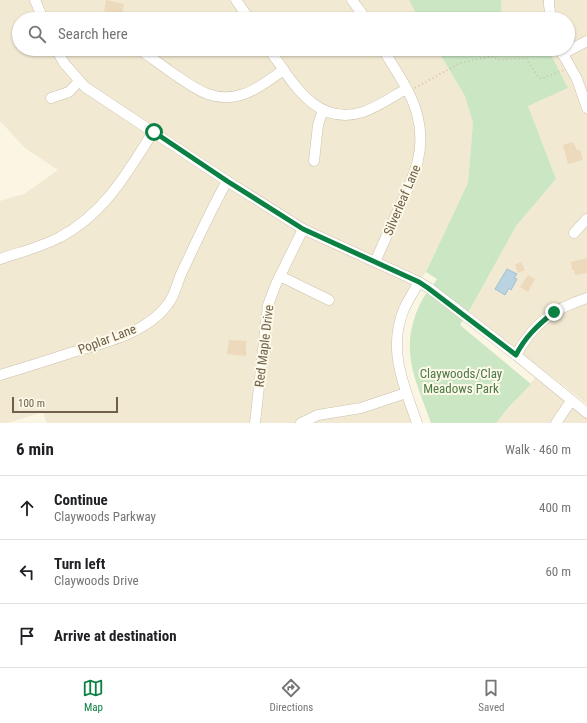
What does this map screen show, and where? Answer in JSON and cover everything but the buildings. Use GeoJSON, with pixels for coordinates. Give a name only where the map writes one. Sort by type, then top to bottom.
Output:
{"type":"FeatureCollection","features":[{"type":"Feature","properties":{"kind":"street"},"geometry":{"type":"LineString","coordinates":[[35,0],[40,12]]}},
{"type":"Feature","properties":{"kind":"street"},"geometry":{"type":"LineString","coordinates":[[236,0],[244,12]]}},
{"type":"Feature","properties":{"kind":"street"},"geometry":{"type":"LineString","coordinates":[[352,0],[361,12]]}},
{"type":"Feature","properties":{"kind":"street"},"geometry":{"type":"LineString","coordinates":[[549,0],[550,12]]}},
{"type":"Feature","properties":{"kind":"street"},"geometry":{"type":"LineString","coordinates":[[575,46],[587,42]]}},
{"type":"Feature","properties":{"kind":"street"},"geometry":{"type":"LineString","coordinates":[[60,56],[64,63],[85,87],[227,181],[303,229],[419,282],[428,288],[516,355],[587,414]]}},
{"type":"Feature","properties":{"kind":"street"},"geometry":{"type":"LineString","coordinates":[[149,56],[194,89],[205,94],[215,96],[229,97],[245,94],[254,90],[284,70]]}},
{"type":"Feature","properties":{"kind":"street"},"geometry":{"type":"LineString","coordinates":[[274,56],[306,99],[323,110],[333,113],[343,114],[362,112],[406,89]]}},
{"type":"Feature","properties":{"kind":"street","name":"Silverleaf Lane"},"geometry":{"type":"LineString","coordinates":[[375,262],[414,176],[420,152],[420,127],[417,114],[406,89],[387,56]]}},
{"type":"Feature","properties":{"kind":"street"},"geometry":{"type":"LineString","coordinates":[[564,56],[577,79],[587,108]]}},
{"type":"Feature","properties":{"kind":"street"},"geometry":{"type":"LineString","coordinates":[[51,98],[69,92],[79,81]]}},
{"type":"Feature","properties":{"kind":"street"},"geometry":{"type":"LineString","coordinates":[[314,161],[318,125],[323,110]]}},
{"type":"Feature","properties":{"kind":"street"},"geometry":{"type":"LineString","coordinates":[[0,259],[59,238],[89,218],[102,206],[126,176],[154,132]]}},
{"type":"Feature","properties":{"kind":"street","name":"Poplar Lane"},"geometry":{"type":"LineString","coordinates":[[0,375],[116,338],[149,322],[159,314],[172,299],[181,274],[227,181]]}},
{"type":"Feature","properties":{"kind":"street"},"geometry":{"type":"LineString","coordinates":[[574,233],[587,219]]}},
{"type":"Feature","properties":{"kind":"street","name":"Red Maple Drive"},"geometry":{"type":"LineString","coordinates":[[255,423],[268,305],[272,293],[303,229]]}},
{"type":"Feature","properties":{"kind":"street"},"geometry":{"type":"LineString","coordinates":[[280,276],[329,300]]}},
{"type":"Feature","properties":{"kind":"street"},"geometry":{"type":"LineString","coordinates":[[417,423],[399,371],[397,357],[398,332],[404,310],[419,282]]}},
{"type":"Feature","properties":{"kind":"street"},"geometry":{"type":"LineString","coordinates":[[516,355],[527,337],[539,324],[558,309],[572,303],[587,300]]}},
{"type":"Feature","properties":{"kind":"street"},"geometry":{"type":"LineString","coordinates":[[301,423],[318,415],[361,408],[406,393]]}},
{"type":"Feature","properties":{"kind":"street"},"geometry":{"type":"LineString","coordinates":[[556,423],[571,401]]}},
{"type":"Feature","properties":{"kind":"path"},"geometry":{"type":"LineString","coordinates":[[406,89],[416,88],[460,63],[493,56],[498,60],[526,58],[529,60],[539,78],[553,75],[570,68]]}},
{"type":"Feature","properties":{"kind":"shaded area"},"geometry":{"type":"Polygon","coordinates":[[[0,0],[409,0],[415,12],[12,12],[12,56],[441,56],[465,96],[473,123],[468,183],[426,272],[409,292],[393,344],[394,369],[413,423],[47,423],[43,412],[8,423],[0,423],[0,201],[24,194],[58,170],[25,148],[0,121],[0,0]]]}},
{"type":"Feature","properties":{"kind":"shaded area"},"geometry":{"type":"Polygon","coordinates":[[[501,0],[587,0],[587,404],[469,312],[516,226],[556,179],[528,106],[568,88],[552,56],[575,56],[575,12],[502,12],[501,0]]]}},
{"type":"Feature","properties":{"kind":"shaded area"},"geometry":{"type":"Polygon","coordinates":[[[535,378],[587,418],[587,423],[496,423],[535,378]]]}},
{"type":"Feature","properties":{"kind":"green space"},"geometry":{"type":"Polygon","coordinates":[[[409,0],[501,0],[502,12],[415,12],[409,0]]]}},
{"type":"Feature","properties":{"kind":"green space","name":"Claywoods/Clay Meadows Park"},"geometry":{"type":"Polygon","coordinates":[[[441,56],[552,56],[568,88],[528,106],[556,179],[516,226],[460,325],[531,384],[496,423],[431,423],[419,392],[411,363],[411,334],[414,319],[421,302],[437,279],[426,272],[468,183],[473,123],[465,96],[441,56]]]}},
{"type":"Feature","properties":{"kind":"water"},"geometry":{"type":"Polygon","coordinates":[[[507,269],[517,274],[514,278],[517,279],[511,290],[509,288],[505,295],[495,289],[507,269]]]}},
{"type":"Feature","properties":{"kind":"route"},"geometry":{"type":"LineString","coordinates":[[154,132],[227,181],[303,229],[419,282],[516,355],[527,337],[539,324],[554,312]]}}]}
